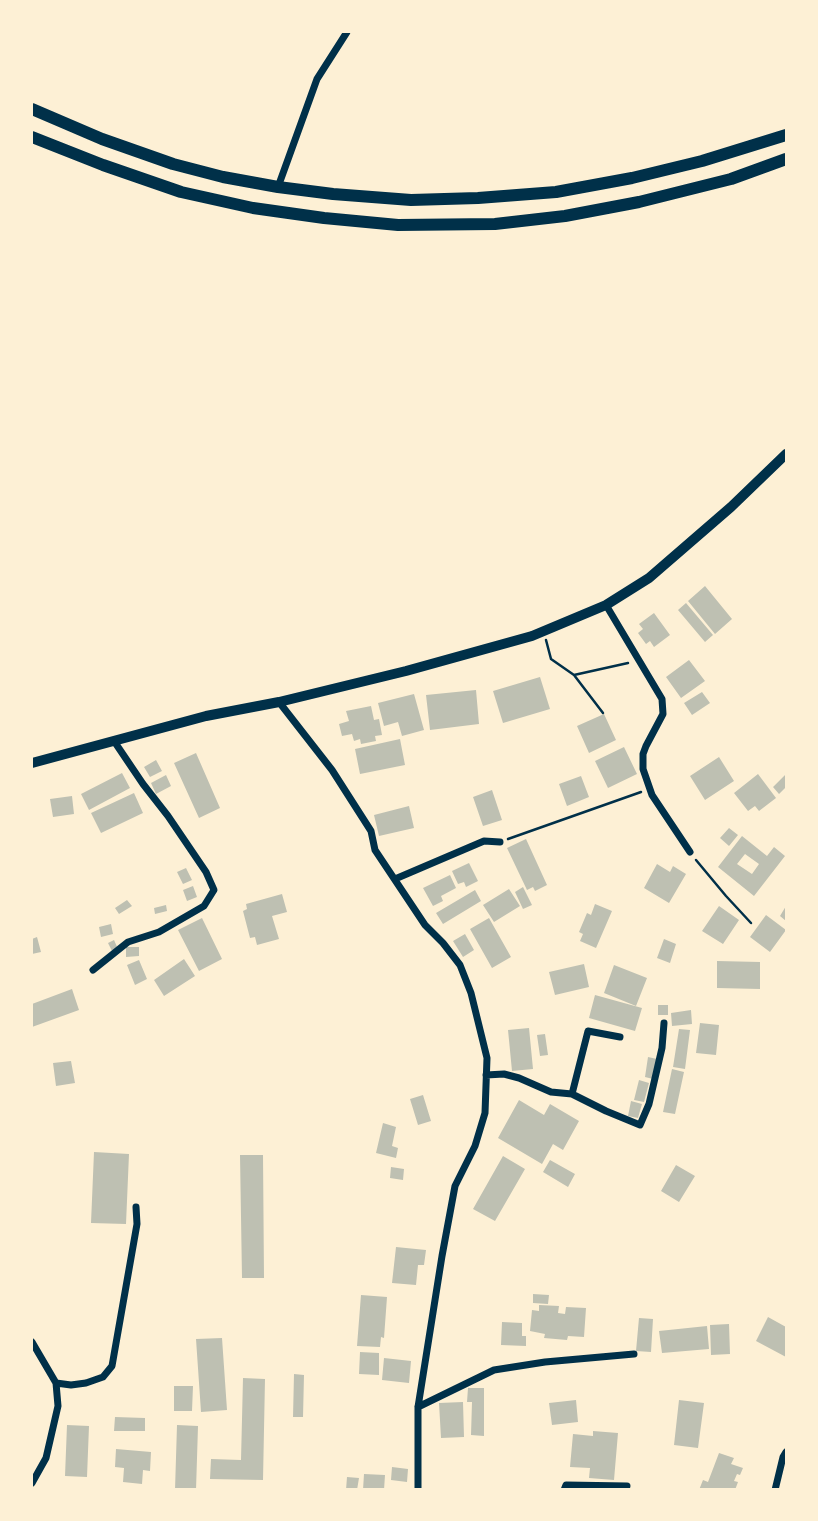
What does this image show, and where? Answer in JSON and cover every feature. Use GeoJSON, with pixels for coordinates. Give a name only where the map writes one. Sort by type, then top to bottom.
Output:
{"type":"FeatureCollection","features":[{"type":"Feature","properties":{"kind":"main road"},"geometry":{"type":"LineString","coordinates":[[32,109],[102,139],[173,164],[223,177],[333,194],[411,200],[556,192],[702,161],[786,135]]}},
{"type":"Feature","properties":{"kind":"main road"},"geometry":{"type":"LineString","coordinates":[[32,137],[181,192],[253,208],[398,225],[495,224],[565,216],[639,202],[731,179],[786,159]]}},
{"type":"Feature","properties":{"kind":"street"},"geometry":{"type":"LineString","coordinates":[[278,187],[317,79],[348,32]]}},
{"type":"Feature","properties":{"kind":"street"},"geometry":{"type":"LineString","coordinates":[[32,763],[206,716],[279,702],[406,671],[532,635],[606,605],[649,578],[731,507],[786,454]]}},
{"type":"Feature","properties":{"kind":"street"},"geometry":{"type":"LineString","coordinates":[[606,605],[663,704],[663,714],[643,754],[643,769],[653,795],[690,852]]}},
{"type":"Feature","properties":{"kind":"street"},"geometry":{"type":"LineString","coordinates":[[279,702],[332,770],[371,831],[375,850],[425,926],[460,965],[471,993],[486,1058],[485,1114],[475,1146],[455,1186],[450,1206],[418,1407],[418,1489]]}},
{"type":"Feature","properties":{"kind":"street"},"geometry":{"type":"LineString","coordinates":[[93,970],[128,942],[159,932],[204,906],[214,890],[206,872],[114,741]]}},
{"type":"Feature","properties":{"kind":"street"},"geometry":{"type":"LineString","coordinates":[[395,879],[484,841],[500,842]]}},
{"type":"Feature","properties":{"kind":"street"},"geometry":{"type":"LineString","coordinates":[[486,1075],[504,1074],[551,1092],[572,1094],[640,1125],[649,1104],[662,1048],[664,1023]]}},
{"type":"Feature","properties":{"kind":"street"},"geometry":{"type":"LineString","coordinates":[[572,1094],[588,1031],[620,1037]]}},
{"type":"Feature","properties":{"kind":"street"},"geometry":{"type":"LineString","coordinates":[[56,1383],[86,1384],[103,1377],[112,1366],[137,1224],[136,1207]]}},
{"type":"Feature","properties":{"kind":"street"},"geometry":{"type":"LineString","coordinates":[[32,1342],[56,1383],[58,1406],[47,1458],[32,1483]]}},
{"type":"Feature","properties":{"kind":"street"},"geometry":{"type":"LineString","coordinates":[[418,1407],[494,1370],[545,1362],[634,1354]]}},
{"type":"Feature","properties":{"kind":"street"},"geometry":{"type":"LineString","coordinates":[[775,1489],[786,1452]]}},
{"type":"Feature","properties":{"kind":"street"},"geometry":{"type":"LineString","coordinates":[[564,1489],[566,1485],[627,1486]]}},
{"type":"Feature","properties":{"kind":"path"},"geometry":{"type":"LineString","coordinates":[[544,630],[551,659],[573,675],[603,713]]}},
{"type":"Feature","properties":{"kind":"path"},"geometry":{"type":"LineString","coordinates":[[573,675],[639,660]]}},
{"type":"Feature","properties":{"kind":"path"},"geometry":{"type":"LineString","coordinates":[[500,842],[650,789]]}},
{"type":"Feature","properties":{"kind":"path"},"geometry":{"type":"LineString","coordinates":[[690,852],[751,923]]}},
{"type":"Feature","properties":{"kind":"building"},"geometry":{"type":"Polygon","coordinates":[[[705,586],[732,619],[715,634],[688,601],[705,586]]]}},
{"type":"Feature","properties":{"kind":"building"},"geometry":{"type":"Polygon","coordinates":[[[686,603],[713,635],[705,642],[678,610],[686,603]]]}},
{"type":"Feature","properties":{"kind":"building"},"geometry":{"type":"Polygon","coordinates":[[[654,613],[670,635],[654,647],[650,641],[646,644],[638,633],[643,629],[639,624],[654,613]]]}},
{"type":"Feature","properties":{"kind":"building"},"geometry":{"type":"Polygon","coordinates":[[[689,660],[705,681],[681,698],[666,677],[689,660]]]}},
{"type":"Feature","properties":{"kind":"building"},"geometry":{"type":"Polygon","coordinates":[[[540,677],[550,709],[503,723],[493,691],[540,677]]]}},
{"type":"Feature","properties":{"kind":"building"},"geometry":{"type":"Polygon","coordinates":[[[476,690],[479,724],[430,730],[426,695],[476,690]]]}},
{"type":"Feature","properties":{"kind":"building"},"geometry":{"type":"Polygon","coordinates":[[[702,692],[710,703],[692,715],[684,703],[702,692]]]}},
{"type":"Feature","properties":{"kind":"building"},"geometry":{"type":"Polygon","coordinates":[[[414,694],[424,730],[402,736],[398,722],[384,726],[378,703],[414,694]]]}},
{"type":"Feature","properties":{"kind":"building"},"geometry":{"type":"Polygon","coordinates":[[[371,706],[374,720],[379,719],[382,735],[375,736],[376,741],[361,744],[360,739],[354,741],[352,734],[342,736],[339,724],[349,721],[346,711],[371,706]]]}},
{"type":"Feature","properties":{"kind":"building"},"geometry":{"type":"Polygon","coordinates":[[[604,714],[616,740],[589,753],[577,726],[604,714]]]}},
{"type":"Feature","properties":{"kind":"building"},"geometry":{"type":"Polygon","coordinates":[[[400,739],[405,765],[360,774],[355,749],[400,739]]]}},
{"type":"Feature","properties":{"kind":"building"},"geometry":{"type":"Polygon","coordinates":[[[624,747],[637,774],[608,788],[595,761],[624,747]]]}},
{"type":"Feature","properties":{"kind":"building"},"geometry":{"type":"Polygon","coordinates":[[[196,753],[220,808],[199,818],[174,763],[196,753]]]}},
{"type":"Feature","properties":{"kind":"building"},"geometry":{"type":"Polygon","coordinates":[[[719,757],[734,781],[705,800],[690,776],[719,757]]]}},
{"type":"Feature","properties":{"kind":"building"},"geometry":{"type":"Polygon","coordinates":[[[156,760],[162,771],[150,777],[144,767],[156,760]]]}},
{"type":"Feature","properties":{"kind":"building"},"geometry":{"type":"Polygon","coordinates":[[[122,773],[130,788],[89,810],[81,794],[122,773]]]}},
{"type":"Feature","properties":{"kind":"building"},"geometry":{"type":"Polygon","coordinates":[[[758,774],[776,798],[759,811],[755,806],[748,811],[734,793],[758,774]]]}},
{"type":"Feature","properties":{"kind":"building"},"geometry":{"type":"Polygon","coordinates":[[[786,774],[786,787],[779,794],[773,787],[786,774]]]}},
{"type":"Feature","properties":{"kind":"building"},"geometry":{"type":"Polygon","coordinates":[[[166,775],[171,786],[156,794],[151,783],[166,775]]]}},
{"type":"Feature","properties":{"kind":"building"},"geometry":{"type":"Polygon","coordinates":[[[581,776],[589,797],[567,806],[559,784],[581,776]]]}},
{"type":"Feature","properties":{"kind":"building"},"geometry":{"type":"Polygon","coordinates":[[[492,790],[502,820],[483,826],[473,797],[492,790]]]}},
{"type":"Feature","properties":{"kind":"building"},"geometry":{"type":"Polygon","coordinates":[[[134,793],[143,813],[101,833],[91,813],[134,793]]]}},
{"type":"Feature","properties":{"kind":"building"},"geometry":{"type":"Polygon","coordinates":[[[72,796],[74,814],[53,817],[50,799],[72,796]]]}},
{"type":"Feature","properties":{"kind":"building"},"geometry":{"type":"Polygon","coordinates":[[[409,806],[414,828],[379,836],[374,815],[409,806]]]}},
{"type":"Feature","properties":{"kind":"building"},"geometry":{"type":"Polygon","coordinates":[[[729,828],[738,835],[729,846],[720,838],[729,828]]]}},
{"type":"Feature","properties":{"kind":"building"},"geometry":{"type":"Polygon","coordinates":[[[742,836],[767,856],[774,847],[785,856],[754,896],[718,867],[742,836]],[[745,854],[737,864],[752,874],[759,864],[745,854]]]}},
{"type":"Feature","properties":{"kind":"building"},"geometry":{"type":"Polygon","coordinates":[[[526,839],[547,885],[535,891],[533,887],[527,890],[507,848],[526,839]]]}},
{"type":"Feature","properties":{"kind":"building"},"geometry":{"type":"Polygon","coordinates":[[[469,863],[478,881],[466,887],[464,882],[458,884],[452,871],[469,863]]]}},
{"type":"Feature","properties":{"kind":"building"},"geometry":{"type":"Polygon","coordinates":[[[657,864],[670,872],[673,866],[686,874],[669,903],[644,888],[657,864]]]}},
{"type":"Feature","properties":{"kind":"building"},"geometry":{"type":"Polygon","coordinates":[[[186,868],[192,880],[183,884],[177,872],[186,868]]]}},
{"type":"Feature","properties":{"kind":"building"},"geometry":{"type":"Polygon","coordinates":[[[450,875],[456,888],[441,896],[443,901],[433,906],[423,888],[450,875]]]}},
{"type":"Feature","properties":{"kind":"building"},"geometry":{"type":"Polygon","coordinates":[[[193,886],[197,897],[187,901],[183,890],[193,886]]]}},
{"type":"Feature","properties":{"kind":"building"},"geometry":{"type":"Polygon","coordinates":[[[523,887],[532,905],[523,909],[515,892],[523,887]]]}},
{"type":"Feature","properties":{"kind":"building"},"geometry":{"type":"Polygon","coordinates":[[[509,889],[520,906],[494,922],[483,905],[509,889]]]}},
{"type":"Feature","properties":{"kind":"building"},"geometry":{"type":"Polygon","coordinates":[[[475,890],[481,901],[443,924],[436,913],[475,890]]]}},
{"type":"Feature","properties":{"kind":"building"},"geometry":{"type":"Polygon","coordinates":[[[282,894],[287,912],[272,916],[279,939],[257,945],[255,937],[250,938],[243,911],[247,909],[246,904],[282,894]]]}},
{"type":"Feature","properties":{"kind":"building"},"geometry":{"type":"Polygon","coordinates":[[[127,900],[132,906],[119,914],[115,908],[127,900]]]}},
{"type":"Feature","properties":{"kind":"building"},"geometry":{"type":"Polygon","coordinates":[[[595,904],[612,911],[596,948],[580,941],[583,934],[579,932],[587,913],[591,915],[595,904]]]}},
{"type":"Feature","properties":{"kind":"building"},"geometry":{"type":"Polygon","coordinates":[[[166,905],[167,911],[155,914],[154,908],[166,905]]]}},
{"type":"Feature","properties":{"kind":"building"},"geometry":{"type":"Polygon","coordinates":[[[719,906],[739,920],[723,944],[702,931],[719,906]]]}},
{"type":"Feature","properties":{"kind":"building"},"geometry":{"type":"Polygon","coordinates":[[[786,906],[786,921],[780,916],[786,906]]]}},
{"type":"Feature","properties":{"kind":"building"},"geometry":{"type":"Polygon","coordinates":[[[766,915],[786,930],[770,952],[750,937],[766,915]]]}},
{"type":"Feature","properties":{"kind":"building"},"geometry":{"type":"Polygon","coordinates":[[[202,918],[222,959],[199,971],[178,930],[202,918]]]}},
{"type":"Feature","properties":{"kind":"building"},"geometry":{"type":"Polygon","coordinates":[[[489,918],[511,957],[492,968],[470,929],[489,918]]]}},
{"type":"Feature","properties":{"kind":"building"},"geometry":{"type":"Polygon","coordinates":[[[111,924],[113,934],[101,937],[99,927],[111,924]]]}},
{"type":"Feature","properties":{"kind":"building"},"geometry":{"type":"Polygon","coordinates":[[[465,934],[474,950],[463,957],[453,941],[465,934]]]}},
{"type":"Feature","properties":{"kind":"building"},"geometry":{"type":"Polygon","coordinates":[[[37,937],[41,952],[32,954],[32,939],[37,937]]]}},
{"type":"Feature","properties":{"kind":"building"},"geometry":{"type":"Polygon","coordinates":[[[664,939],[676,944],[670,963],[657,958],[664,939]]]}},
{"type":"Feature","properties":{"kind":"building"},"geometry":{"type":"Polygon","coordinates":[[[114,940],[118,949],[112,951],[108,943],[114,940]]]}},
{"type":"Feature","properties":{"kind":"building"},"geometry":{"type":"Polygon","coordinates":[[[126,947],[139,947],[139,956],[126,957],[126,947]]]}},
{"type":"Feature","properties":{"kind":"building"},"geometry":{"type":"Polygon","coordinates":[[[184,959],[195,976],[164,996],[154,980],[184,959]]]}},
{"type":"Feature","properties":{"kind":"building"},"geometry":{"type":"Polygon","coordinates":[[[139,960],[147,979],[135,985],[127,965],[139,960]]]}},
{"type":"Feature","properties":{"kind":"building"},"geometry":{"type":"Polygon","coordinates":[[[717,961],[760,962],[760,989],[717,988],[717,961]]]}},
{"type":"Feature","properties":{"kind":"building"},"geometry":{"type":"Polygon","coordinates":[[[584,964],[589,987],[555,995],[549,972],[584,964]]]}},
{"type":"Feature","properties":{"kind":"building"},"geometry":{"type":"Polygon","coordinates":[[[614,965],[647,978],[636,1006],[604,993],[614,965]]]}},
{"type":"Feature","properties":{"kind":"building"},"geometry":{"type":"Polygon","coordinates":[[[72,989],[79,1010],[32,1027],[32,1004],[72,989]]]}},
{"type":"Feature","properties":{"kind":"building"},"geometry":{"type":"Polygon","coordinates":[[[595,995],[642,1008],[635,1031],[589,1018],[595,995]]]}},
{"type":"Feature","properties":{"kind":"building"},"geometry":{"type":"Polygon","coordinates":[[[658,1005],[668,1005],[668,1015],[658,1015],[658,1005]]]}},
{"type":"Feature","properties":{"kind":"building"},"geometry":{"type":"Polygon","coordinates":[[[691,1010],[692,1024],[672,1026],[671,1013],[691,1010]]]}},
{"type":"Feature","properties":{"kind":"building"},"geometry":{"type":"Polygon","coordinates":[[[700,1023],[719,1025],[716,1055],[696,1053],[700,1023]]]}},
{"type":"Feature","properties":{"kind":"building"},"geometry":{"type":"Polygon","coordinates":[[[529,1028],[533,1069],[512,1071],[508,1030],[529,1028]]]}},
{"type":"Feature","properties":{"kind":"building"},"geometry":{"type":"Polygon","coordinates":[[[679,1029],[690,1030],[685,1069],[673,1067],[679,1029]]]}},
{"type":"Feature","properties":{"kind":"building"},"geometry":{"type":"Polygon","coordinates":[[[545,1034],[548,1055],[540,1056],[537,1035],[545,1034]]]}},
{"type":"Feature","properties":{"kind":"building"},"geometry":{"type":"Polygon","coordinates":[[[648,1057],[657,1059],[653,1079],[645,1077],[648,1057]]]}},
{"type":"Feature","properties":{"kind":"building"},"geometry":{"type":"Polygon","coordinates":[[[71,1061],[75,1083],[56,1086],[53,1063],[71,1061]]]}},
{"type":"Feature","properties":{"kind":"building"},"geometry":{"type":"Polygon","coordinates":[[[672,1069],[684,1072],[675,1114],[663,1112],[672,1069]]]}},
{"type":"Feature","properties":{"kind":"building"},"geometry":{"type":"Polygon","coordinates":[[[639,1080],[649,1083],[644,1102],[634,1100],[639,1080]]]}},
{"type":"Feature","properties":{"kind":"building"},"geometry":{"type":"Polygon","coordinates":[[[423,1095],[431,1121],[418,1125],[410,1099],[423,1095]]]}},
{"type":"Feature","properties":{"kind":"building"},"geometry":{"type":"Polygon","coordinates":[[[519,1100],[544,1115],[550,1104],[579,1121],[563,1150],[553,1144],[542,1164],[498,1138],[519,1100]]]}},
{"type":"Feature","properties":{"kind":"building"},"geometry":{"type":"Polygon","coordinates":[[[631,1101],[642,1104],[638,1118],[628,1116],[631,1101]]]}},
{"type":"Feature","properties":{"kind":"building"},"geometry":{"type":"Polygon","coordinates":[[[383,1123],[396,1127],[392,1146],[398,1148],[396,1158],[376,1153],[383,1123]]]}},
{"type":"Feature","properties":{"kind":"building"},"geometry":{"type":"Polygon","coordinates":[[[94,1152],[129,1154],[126,1224],[91,1223],[94,1152]]]}},
{"type":"Feature","properties":{"kind":"building"},"geometry":{"type":"Polygon","coordinates":[[[240,1155],[263,1155],[264,1278],[242,1278],[240,1155]]]}},
{"type":"Feature","properties":{"kind":"building"},"geometry":{"type":"Polygon","coordinates":[[[503,1156],[525,1169],[495,1221],[473,1209],[503,1156]]]}},
{"type":"Feature","properties":{"kind":"building"},"geometry":{"type":"Polygon","coordinates":[[[550,1160],[575,1174],[568,1187],[543,1172],[550,1160]]]}},
{"type":"Feature","properties":{"kind":"building"},"geometry":{"type":"Polygon","coordinates":[[[676,1165],[695,1176],[679,1202],[661,1191],[676,1165]]]}},
{"type":"Feature","properties":{"kind":"building"},"geometry":{"type":"Polygon","coordinates":[[[391,1167],[404,1169],[403,1180],[390,1178],[391,1167]]]}},
{"type":"Feature","properties":{"kind":"building"},"geometry":{"type":"Polygon","coordinates":[[[396,1247],[426,1250],[424,1265],[418,1265],[416,1285],[392,1283],[396,1247]]]}},
{"type":"Feature","properties":{"kind":"building"},"geometry":{"type":"Polygon","coordinates":[[[533,1294],[549,1295],[548,1304],[533,1303],[533,1294]]]}},
{"type":"Feature","properties":{"kind":"building"},"geometry":{"type":"Polygon","coordinates":[[[361,1295],[387,1297],[384,1338],[381,1337],[380,1347],[357,1346],[361,1295]]]}},
{"type":"Feature","properties":{"kind":"building"},"geometry":{"type":"Polygon","coordinates":[[[539,1305],[559,1306],[558,1313],[565,1314],[566,1307],[586,1308],[584,1337],[568,1336],[567,1340],[544,1338],[545,1334],[530,1331],[532,1310],[539,1311],[539,1305]]]}},
{"type":"Feature","properties":{"kind":"building"},"geometry":{"type":"Polygon","coordinates":[[[768,1317],[786,1327],[786,1357],[756,1341],[768,1317]]]}},
{"type":"Feature","properties":{"kind":"building"},"geometry":{"type":"Polygon","coordinates":[[[639,1318],[653,1319],[651,1352],[636,1351],[639,1318]]]}},
{"type":"Feature","properties":{"kind":"building"},"geometry":{"type":"Polygon","coordinates":[[[502,1322],[522,1323],[522,1336],[526,1336],[526,1346],[501,1345],[502,1322]]]}},
{"type":"Feature","properties":{"kind":"building"},"geometry":{"type":"Polygon","coordinates":[[[729,1324],[730,1354],[711,1355],[710,1325],[729,1324]]]}},
{"type":"Feature","properties":{"kind":"building"},"geometry":{"type":"Polygon","coordinates":[[[707,1326],[709,1349],[662,1353],[659,1331],[707,1326]]]}},
{"type":"Feature","properties":{"kind":"building"},"geometry":{"type":"Polygon","coordinates":[[[222,1338],[227,1410],[201,1412],[196,1339],[222,1338]]]}},
{"type":"Feature","properties":{"kind":"building"},"geometry":{"type":"Polygon","coordinates":[[[360,1352],[379,1353],[379,1375],[359,1374],[360,1352]]]}},
{"type":"Feature","properties":{"kind":"building"},"geometry":{"type":"Polygon","coordinates":[[[384,1358],[411,1361],[409,1383],[382,1380],[384,1358]]]}},
{"type":"Feature","properties":{"kind":"building"},"geometry":{"type":"Polygon","coordinates":[[[294,1374],[304,1375],[303,1417],[293,1417],[294,1374]]]}},
{"type":"Feature","properties":{"kind":"building"},"geometry":{"type":"Polygon","coordinates":[[[243,1378],[265,1379],[263,1480],[210,1479],[211,1459],[241,1460],[243,1378]]]}},
{"type":"Feature","properties":{"kind":"building"},"geometry":{"type":"Polygon","coordinates":[[[174,1386],[193,1386],[192,1411],[174,1411],[174,1386]]]}},
{"type":"Feature","properties":{"kind":"building"},"geometry":{"type":"Polygon","coordinates":[[[468,1388],[484,1388],[484,1436],[471,1435],[472,1402],[467,1402],[468,1388]]]}},
{"type":"Feature","properties":{"kind":"building"},"geometry":{"type":"Polygon","coordinates":[[[576,1400],[578,1422],[552,1425],[549,1403],[576,1400]]]}},
{"type":"Feature","properties":{"kind":"building"},"geometry":{"type":"Polygon","coordinates":[[[679,1400],[704,1403],[698,1448],[674,1445],[679,1400]]]}},
{"type":"Feature","properties":{"kind":"building"},"geometry":{"type":"Polygon","coordinates":[[[463,1402],[464,1437],[441,1438],[439,1403],[463,1402]]]}},
{"type":"Feature","properties":{"kind":"building"},"geometry":{"type":"Polygon","coordinates":[[[115,1417],[145,1418],[145,1431],[114,1431],[115,1417]]]}},
{"type":"Feature","properties":{"kind":"building"},"geometry":{"type":"Polygon","coordinates":[[[67,1425],[89,1426],[87,1477],[65,1476],[67,1425]]]}},
{"type":"Feature","properties":{"kind":"building"},"geometry":{"type":"Polygon","coordinates":[[[177,1425],[198,1426],[196,1490],[175,1490],[177,1425]]]}},
{"type":"Feature","properties":{"kind":"building"},"geometry":{"type":"Polygon","coordinates":[[[593,1431],[618,1433],[614,1480],[589,1478],[590,1468],[570,1467],[573,1434],[593,1436],[593,1431]]]}},
{"type":"Feature","properties":{"kind":"building"},"geometry":{"type":"Polygon","coordinates":[[[116,1449],[151,1452],[150,1471],[143,1470],[142,1484],[123,1482],[124,1468],[115,1467],[116,1449]]]}},
{"type":"Feature","properties":{"kind":"building"},"geometry":{"type":"Polygon","coordinates":[[[719,1453],[734,1458],[731,1464],[743,1468],[734,1481],[738,1482],[735,1490],[699,1490],[703,1480],[708,1482],[719,1453]]]}},
{"type":"Feature","properties":{"kind":"building"},"geometry":{"type":"Polygon","coordinates":[[[392,1467],[408,1469],[407,1482],[391,1480],[392,1467]]]}},
{"type":"Feature","properties":{"kind":"building"},"geometry":{"type":"Polygon","coordinates":[[[364,1474],[385,1475],[384,1490],[363,1490],[364,1474]]]}},
{"type":"Feature","properties":{"kind":"building"},"geometry":{"type":"Polygon","coordinates":[[[347,1477],[359,1478],[357,1490],[346,1490],[347,1477]]]}}]}
